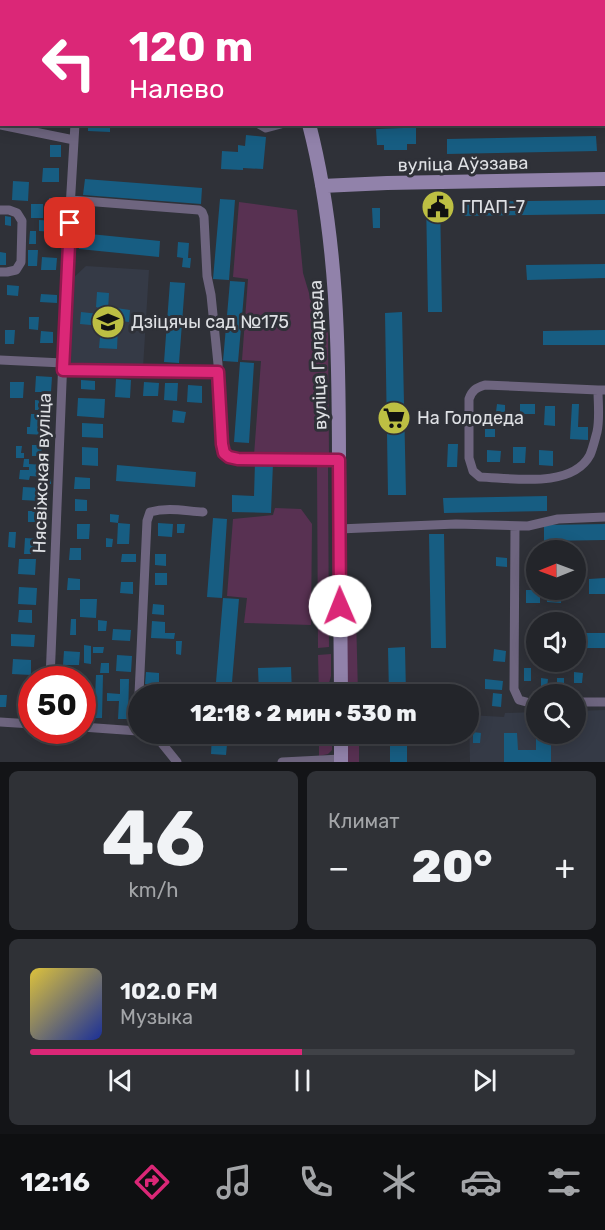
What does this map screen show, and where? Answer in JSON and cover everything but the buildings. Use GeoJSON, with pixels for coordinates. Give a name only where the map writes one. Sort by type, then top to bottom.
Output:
{"type":"FeatureCollection","features":[{"type":"Feature","properties":{"kind":"main road","name":"вуліца Галадзеда"},"geometry":{"type":"LineString","coordinates":[[310,126],[319,162],[333,264],[336,306],[341,684]]}},
{"type":"Feature","properties":{"kind":"main road","name":"вуліца Аўэзава"},"geometry":{"type":"LineString","coordinates":[[322,186],[605,179]]}},
{"type":"Feature","properties":{"kind":"main road"},"geometry":{"type":"LineString","coordinates":[[341,744],[341,761]]}},
{"type":"Feature","properties":{"kind":"street"},"geometry":{"type":"LineString","coordinates":[[9,126],[74,140]]}},
{"type":"Feature","properties":{"kind":"street","name":"Нясвіжская вуліца"},"geometry":{"type":"LineString","coordinates":[[51,666],[75,126]]}},
{"type":"Feature","properties":{"kind":"street"},"geometry":{"type":"LineString","coordinates":[[71,200],[202,212],[224,453],[238,459],[339,460]]}},
{"type":"Feature","properties":{"kind":"street"},"geometry":{"type":"LineString","coordinates":[[0,210],[17,213],[22,221],[21,262],[16,270],[0,272]]}},
{"type":"Feature","properties":{"kind":"street"},"geometry":{"type":"LineString","coordinates":[[0,360],[63,367],[218,372]]}},
{"type":"Feature","properties":{"kind":"street"},"geometry":{"type":"LineString","coordinates":[[485,386],[602,390],[597,430],[590,455],[579,468],[541,480],[480,477],[473,471],[469,458],[469,399],[476,388],[485,386]]}},
{"type":"Feature","properties":{"kind":"street"},"geometry":{"type":"LineString","coordinates":[[139,684],[145,536],[150,512],[167,509],[203,512]]}},
{"type":"Feature","properties":{"kind":"street"},"geometry":{"type":"LineString","coordinates":[[339,529],[456,524],[528,526],[558,519],[605,517]]}},
{"type":"Feature","properties":{"kind":"street"},"geometry":{"type":"LineString","coordinates":[[515,526],[514,689],[519,700],[526,702]]}},
{"type":"Feature","properties":{"kind":"street"},"geometry":{"type":"LineString","coordinates":[[586,702],[605,702]]}},
{"type":"Feature","properties":{"kind":"street"},"geometry":{"type":"LineString","coordinates":[[0,722],[18,723]]}},
{"type":"Feature","properties":{"kind":"street"},"geometry":{"type":"LineString","coordinates":[[96,729],[128,730]]}},
{"type":"Feature","properties":{"kind":"street"},"geometry":{"type":"LineString","coordinates":[[162,744],[177,762]]}},
{"type":"Feature","properties":{"kind":"street"},"geometry":{"type":"LineString","coordinates":[[282,762],[341,761]]}},
{"type":"Feature","properties":{"kind":"shaded area"},"geometry":{"type":"Polygon","coordinates":[[[239,202],[297,210],[303,273],[312,303],[328,333],[329,456],[254,455],[261,361],[242,360],[248,279],[233,277],[239,202]]]}},
{"type":"Feature","properties":{"kind":"shaded area","name":"Дзіцячы сад №175"},"geometry":{"type":"Polygon","coordinates":[[[86,266],[149,270],[143,368],[69,364],[71,280],[86,266]]]}},
{"type":"Feature","properties":{"kind":"shaded area"},"geometry":{"type":"Polygon","coordinates":[[[317,465],[328,467],[329,647],[318,648],[317,465]]]}},
{"type":"Feature","properties":{"kind":"shaded area"},"geometry":{"type":"Polygon","coordinates":[[[275,508],[301,509],[312,524],[311,625],[244,623],[247,598],[227,596],[233,519],[273,515],[275,508]]]}},
{"type":"Feature","properties":{"kind":"shaded area"},"geometry":{"type":"Polygon","coordinates":[[[345,603],[351,606],[356,614],[358,684],[347,684],[345,603]]]}},
{"type":"Feature","properties":{"kind":"shaded area"},"geometry":{"type":"Polygon","coordinates":[[[331,654],[329,684],[319,684],[318,655],[331,654]]]}},
{"type":"Feature","properties":{"kind":"shaded area"},"geometry":{"type":"Polygon","coordinates":[[[605,710],[605,762],[470,762],[470,744],[479,744],[479,716],[504,717],[505,713],[526,712],[526,744],[586,744],[586,711],[605,710]]]}},
{"type":"Feature","properties":{"kind":"shaded area"},"geometry":{"type":"Polygon","coordinates":[[[319,744],[332,744],[332,750],[328,754],[319,756],[319,744]]]}},
{"type":"Feature","properties":{"kind":"shaded area"},"geometry":{"type":"Polygon","coordinates":[[[347,744],[359,744],[359,762],[347,762],[347,744]]]}},
{"type":"Feature","properties":{"kind":"place","name":"ГПАП-7"},"geometry":{"type":"Point","coordinates":[438,207]}},
{"type":"Feature","properties":{"kind":"place","name":"Дзіцячы сад №175"},"geometry":{"type":"Point","coordinates":[108,322]}},
{"type":"Feature","properties":{"kind":"place","name":"На Голодеда"},"geometry":{"type":"Point","coordinates":[394,418]}},
{"type":"Feature","properties":{"kind":"route"},"geometry":{"type":"LineString","coordinates":[[70,223],[63,370],[218,372],[222,444],[224,453],[229,457],[339,460],[340,606]]}}]}
